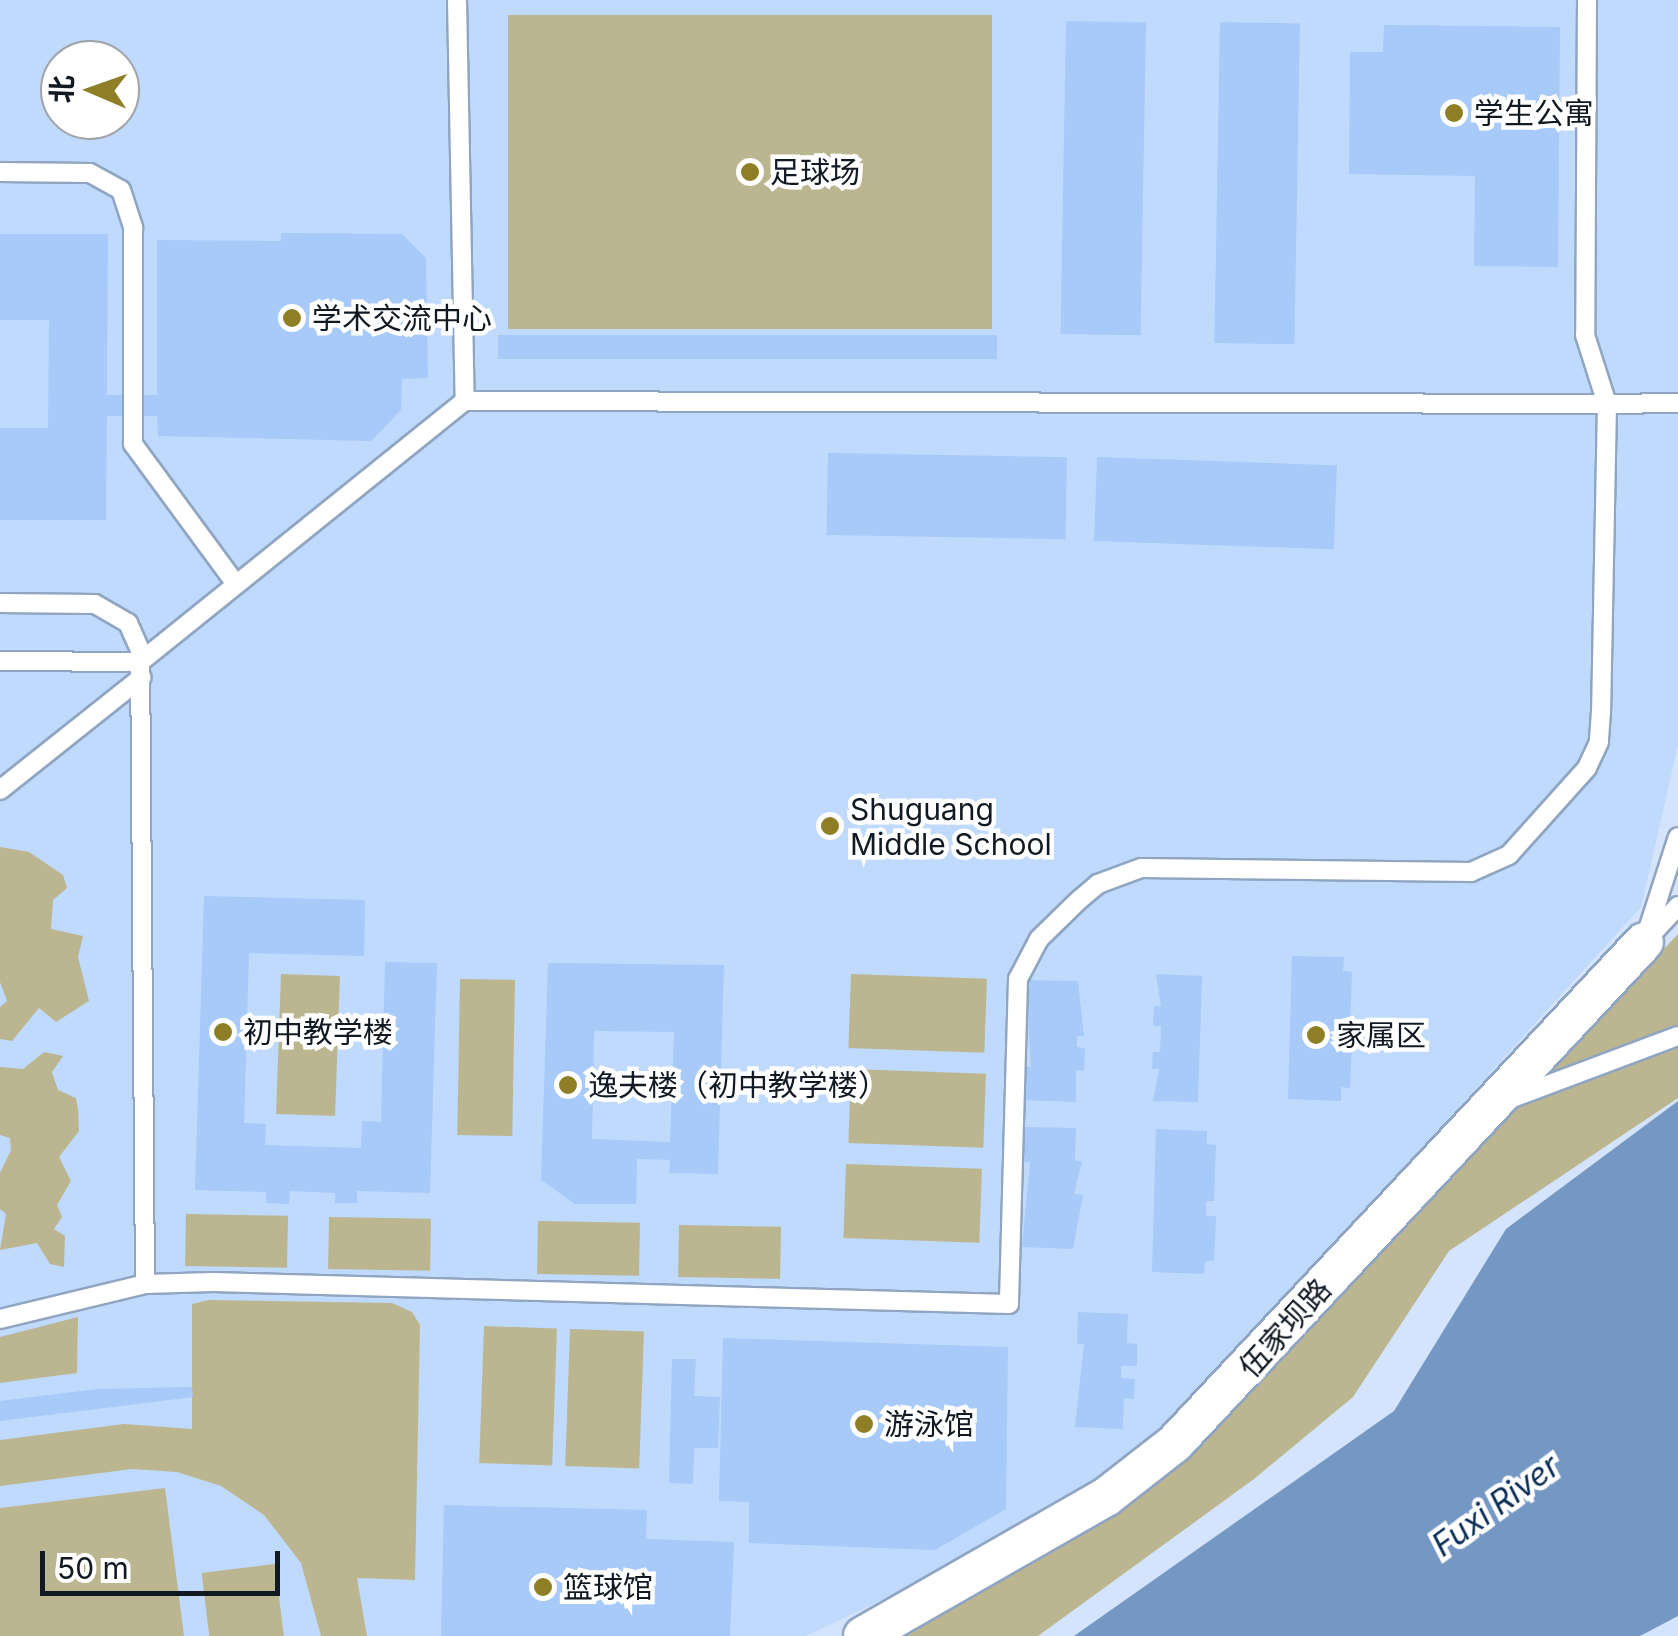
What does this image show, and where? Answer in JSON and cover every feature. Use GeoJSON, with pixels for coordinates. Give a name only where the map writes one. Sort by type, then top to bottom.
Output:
{"type":"FeatureCollection","features":[{"type":"Feature","properties":{"kind":"street","name":"伍家坝路"},"geometry":{"type":"LineString","coordinates":[[863,1636],[1106,1497],[1176,1443],[1644,942]]}},
{"type":"Feature","properties":{"kind":"lane"},"geometry":{"type":"LineString","coordinates":[[458,0],[466,400]]}},
{"type":"Feature","properties":{"kind":"lane"},"geometry":{"type":"LineString","coordinates":[[0,1319],[145,1284],[1010,1304],[1018,980],[1038,939],[1098,884],[1141,868],[1471,872],[1510,855],[1587,768],[1599,742],[1607,404],[1586,335],[1587,0]]}},
{"type":"Feature","properties":{"kind":"lane"},"geometry":{"type":"LineString","coordinates":[[0,172],[90,173],[120,190],[133,228],[134,444],[236,584]]}},
{"type":"Feature","properties":{"kind":"lane"},"geometry":{"type":"LineString","coordinates":[[0,790],[236,584],[466,400],[1678,403]]}},
{"type":"Feature","properties":{"kind":"lane"},"geometry":{"type":"LineString","coordinates":[[0,603],[95,604],[116,611],[136,638],[141,670],[145,1284]]}},
{"type":"Feature","properties":{"kind":"lane"},"geometry":{"type":"LineString","coordinates":[[0,662],[141,670]]}},
{"type":"Feature","properties":{"kind":"lane"},"geometry":{"type":"LineString","coordinates":[[1644,942],[1678,838]]}},
{"type":"Feature","properties":{"kind":"lane"},"geometry":{"type":"LineString","coordinates":[[1644,942],[1678,906]]}},
{"type":"Feature","properties":{"kind":"lane"},"geometry":{"type":"LineString","coordinates":[[1492,1106],[1678,1036]]}},
{"type":"Feature","properties":{"kind":"shaded area","name":"Shuguang Middle School"},"geometry":{"type":"Polygon","coordinates":[[[0,0],[1678,0],[1678,745],[1641,907],[1146,1451],[922,1581],[806,1636],[0,1636],[0,0]]]}},
{"type":"Feature","properties":{"kind":"shaded area","name":"足球场"},"geometry":{"type":"Polygon","coordinates":[[[508,15],[992,15],[992,329],[508,329],[508,15]]]}},
{"type":"Feature","properties":{"kind":"shaded area"},"geometry":{"type":"Polygon","coordinates":[[[0,847],[29,852],[63,875],[67,888],[53,900],[51,929],[83,936],[78,957],[89,1001],[56,1022],[39,1008],[12,1041],[0,1039],[0,1007],[7,1001],[0,982],[0,847]]]}},
{"type":"Feature","properties":{"kind":"shaded area"},"geometry":{"type":"Polygon","coordinates":[[[1678,934],[1678,1098],[1449,1251],[1353,1397],[1254,1479],[1038,1636],[888,1636],[990,1584],[1459,1165],[1678,934]]]}},
{"type":"Feature","properties":{"kind":"shaded area"},"geometry":{"type":"Polygon","coordinates":[[[281,974],[340,976],[335,1116],[276,1114],[281,974]]]}},
{"type":"Feature","properties":{"kind":"shaded area"},"geometry":{"type":"Polygon","coordinates":[[[851,974],[987,979],[984,1053],[848,1048],[851,974]]]}},
{"type":"Feature","properties":{"kind":"shaded area"},"geometry":{"type":"Polygon","coordinates":[[[460,979],[515,980],[512,1136],[457,1135],[460,979]]]}},
{"type":"Feature","properties":{"kind":"shaded area"},"geometry":{"type":"Polygon","coordinates":[[[44,1052],[63,1056],[52,1072],[58,1090],[76,1098],[78,1109],[79,1131],[59,1157],[71,1181],[57,1205],[62,1217],[54,1229],[65,1236],[64,1267],[50,1264],[37,1243],[0,1250],[6,1214],[0,1209],[0,1173],[11,1150],[10,1138],[0,1135],[0,1067],[23,1069],[44,1052]]]}},
{"type":"Feature","properties":{"kind":"shaded area"},"geometry":{"type":"Polygon","coordinates":[[[851,1069],[986,1074],[983,1148],[848,1143],[851,1069]]]}},
{"type":"Feature","properties":{"kind":"shaded area"},"geometry":{"type":"Polygon","coordinates":[[[846,1164],[982,1169],[979,1243],[843,1238],[846,1164]]]}},
{"type":"Feature","properties":{"kind":"shaded area"},"geometry":{"type":"Polygon","coordinates":[[[186,1214],[288,1216],[287,1268],[185,1266],[186,1214]]]}},
{"type":"Feature","properties":{"kind":"shaded area"},"geometry":{"type":"Polygon","coordinates":[[[329,1217],[431,1219],[430,1271],[328,1269],[329,1217]]]}},
{"type":"Feature","properties":{"kind":"shaded area"},"geometry":{"type":"Polygon","coordinates":[[[538,1221],[640,1223],[639,1276],[537,1274],[538,1221]]]}},
{"type":"Feature","properties":{"kind":"shaded area"},"geometry":{"type":"Polygon","coordinates":[[[679,1225],[781,1227],[780,1279],[678,1277],[679,1225]]]}},
{"type":"Feature","properties":{"kind":"shaded area"},"geometry":{"type":"Polygon","coordinates":[[[209,1300],[392,1303],[412,1312],[420,1325],[415,1580],[357,1578],[367,1636],[321,1636],[301,1563],[264,1515],[221,1486],[177,1472],[132,1469],[0,1486],[0,1440],[124,1424],[192,1429],[192,1304],[209,1300]]]}},
{"type":"Feature","properties":{"kind":"shaded area"},"geometry":{"type":"Polygon","coordinates":[[[78,1317],[77,1373],[0,1383],[0,1337],[78,1317]]]}},
{"type":"Feature","properties":{"kind":"shaded area"},"geometry":{"type":"Polygon","coordinates":[[[484,1326],[557,1329],[552,1465],[479,1463],[484,1326]]]}},
{"type":"Feature","properties":{"kind":"shaded area"},"geometry":{"type":"Polygon","coordinates":[[[570,1329],[644,1332],[639,1468],[565,1466],[570,1329]]]}},
{"type":"Feature","properties":{"kind":"shaded area"},"geometry":{"type":"Polygon","coordinates":[[[165,1488],[184,1636],[0,1636],[0,1508],[165,1488]]]}},
{"type":"Feature","properties":{"kind":"shaded area"},"geometry":{"type":"Polygon","coordinates":[[[275,1564],[284,1636],[209,1636],[202,1573],[275,1564]]]}},
{"type":"Feature","properties":{"kind":"water","name":"Fuxi River"},"geometry":{"type":"Polygon","coordinates":[[[1678,1101],[1678,1616],[1640,1636],[1074,1636],[1394,1411],[1506,1229],[1678,1101]]]}},
{"type":"Feature","properties":{"kind":"building"},"geometry":{"type":"Polygon","coordinates":[[[1066,21],[1146,22],[1141,335],[1061,334],[1066,21]]]}},
{"type":"Feature","properties":{"kind":"building"},"geometry":{"type":"Polygon","coordinates":[[[1220,22],[1300,23],[1294,344],[1214,343],[1220,22]]]}},
{"type":"Feature","properties":{"kind":"building","name":"学生公寓"},"geometry":{"type":"Polygon","coordinates":[[[1384,25],[1560,27],[1558,267],[1474,266],[1475,176],[1349,174],[1350,52],[1383,52],[1384,25]]]}},
{"type":"Feature","properties":{"kind":"building","name":"学术交流中心"},"geometry":{"type":"Polygon","coordinates":[[[281,233],[402,234],[426,258],[428,378],[402,379],[401,410],[371,441],[158,436],[157,416],[107,416],[106,520],[0,520],[0,428],[48,428],[49,320],[0,320],[0,234],[108,234],[107,395],[157,395],[157,240],[281,241],[281,233]]]}},
{"type":"Feature","properties":{"kind":"building"},"geometry":{"type":"Polygon","coordinates":[[[498,335],[997,335],[997,359],[498,359],[498,335]]]}},
{"type":"Feature","properties":{"kind":"building"},"geometry":{"type":"Polygon","coordinates":[[[828,453],[1067,457],[1066,539],[827,535],[828,453]]]}},
{"type":"Feature","properties":{"kind":"building"},"geometry":{"type":"Polygon","coordinates":[[[1097,457],[1337,465],[1334,549],[1094,541],[1097,457]]]}},
{"type":"Feature","properties":{"kind":"building"},"geometry":{"type":"Polygon","coordinates":[[[204,896],[365,900],[364,956],[249,953],[244,1123],[266,1124],[265,1145],[361,1148],[362,1121],[381,1122],[385,962],[437,963],[430,1193],[357,1191],[357,1203],[335,1203],[335,1193],[290,1191],[289,1204],[266,1203],[266,1192],[195,1190],[204,896]]]}},
{"type":"Feature","properties":{"kind":"building","name":"家属区"},"geometry":{"type":"Polygon","coordinates":[[[1292,956],[1344,957],[1343,971],[1352,972],[1350,1028],[1343,1027],[1342,1043],[1352,1043],[1350,1088],[1341,1087],[1341,1101],[1288,1099],[1292,956]]]}},
{"type":"Feature","properties":{"kind":"building"},"geometry":{"type":"Polygon","coordinates":[[[548,963],[724,965],[718,1174],[669,1173],[670,1160],[637,1159],[636,1204],[575,1204],[541,1180],[548,963]],[[594,1031],[592,1139],[670,1142],[674,1032],[594,1031]]]}},
{"type":"Feature","properties":{"kind":"building"},"geometry":{"type":"Polygon","coordinates":[[[1156,974],[1202,976],[1198,1102],[1153,1101],[1159,1069],[1152,1069],[1153,1052],[1160,1052],[1161,1026],[1153,1026],[1154,1006],[1161,1006],[1156,974]]]}},
{"type":"Feature","properties":{"kind":"building"},"geometry":{"type":"Polygon","coordinates":[[[1026,980],[1078,981],[1084,1036],[1077,1036],[1077,1047],[1085,1048],[1084,1071],[1076,1070],[1076,1102],[1024,1100],[1025,1067],[1031,1067],[1026,980]]]}},
{"type":"Feature","properties":{"kind":"building"},"geometry":{"type":"Polygon","coordinates":[[[1024,1127],[1076,1128],[1075,1161],[1082,1161],[1074,1194],[1083,1195],[1073,1249],[1022,1247],[1030,1162],[1023,1162],[1024,1127]]]}},
{"type":"Feature","properties":{"kind":"building"},"geometry":{"type":"Polygon","coordinates":[[[1156,1129],[1207,1131],[1207,1144],[1216,1145],[1214,1201],[1206,1201],[1206,1216],[1216,1216],[1214,1261],[1205,1261],[1204,1274],[1152,1272],[1156,1129]]]}},
{"type":"Feature","properties":{"kind":"building"},"geometry":{"type":"Polygon","coordinates":[[[1078,1312],[1128,1314],[1127,1343],[1137,1344],[1137,1366],[1121,1366],[1121,1378],[1135,1379],[1134,1399],[1124,1398],[1123,1429],[1075,1427],[1084,1344],[1077,1344],[1078,1312]]]}},
{"type":"Feature","properties":{"kind":"building","name":"游泳馆"},"geometry":{"type":"Polygon","coordinates":[[[723,1338],[1008,1347],[1006,1509],[935,1550],[749,1543],[749,1502],[719,1501],[723,1338]]]}},
{"type":"Feature","properties":{"kind":"building"},"geometry":{"type":"Polygon","coordinates":[[[672,1359],[696,1359],[694,1396],[720,1397],[718,1448],[694,1448],[693,1484],[669,1483],[672,1359]]]}},
{"type":"Feature","properties":{"kind":"building"},"geometry":{"type":"Polygon","coordinates":[[[192,1387],[193,1397],[0,1421],[0,1401],[97,1389],[192,1387]]]}},
{"type":"Feature","properties":{"kind":"building","name":"篮球馆"},"geometry":{"type":"Polygon","coordinates":[[[444,1505],[647,1510],[646,1539],[734,1542],[730,1636],[441,1636],[444,1505]]]}},
{"type":"Feature","properties":{"kind":"place","name":"学生公寓"},"geometry":{"type":"Point","coordinates":[1454,113]}},
{"type":"Feature","properties":{"kind":"place","name":"足球场"},"geometry":{"type":"Point","coordinates":[750,172]}},
{"type":"Feature","properties":{"kind":"place","name":"学术交流中心"},"geometry":{"type":"Point","coordinates":[292,318]}},
{"type":"Feature","properties":{"kind":"place","name":"Shuguang Middle School"},"geometry":{"type":"Point","coordinates":[830,826]}},
{"type":"Feature","properties":{"kind":"place","name":"初中教学楼"},"geometry":{"type":"Point","coordinates":[223,1032]}},
{"type":"Feature","properties":{"kind":"place","name":"家属区"},"geometry":{"type":"Point","coordinates":[1316,1035]}},
{"type":"Feature","properties":{"kind":"place","name":"逸夫楼（初中教学楼）"},"geometry":{"type":"Point","coordinates":[568,1085]}},
{"type":"Feature","properties":{"kind":"place","name":"游泳馆"},"geometry":{"type":"Point","coordinates":[864,1424]}},
{"type":"Feature","properties":{"kind":"place","name":"篮球馆"},"geometry":{"type":"Point","coordinates":[543,1587]}}]}
